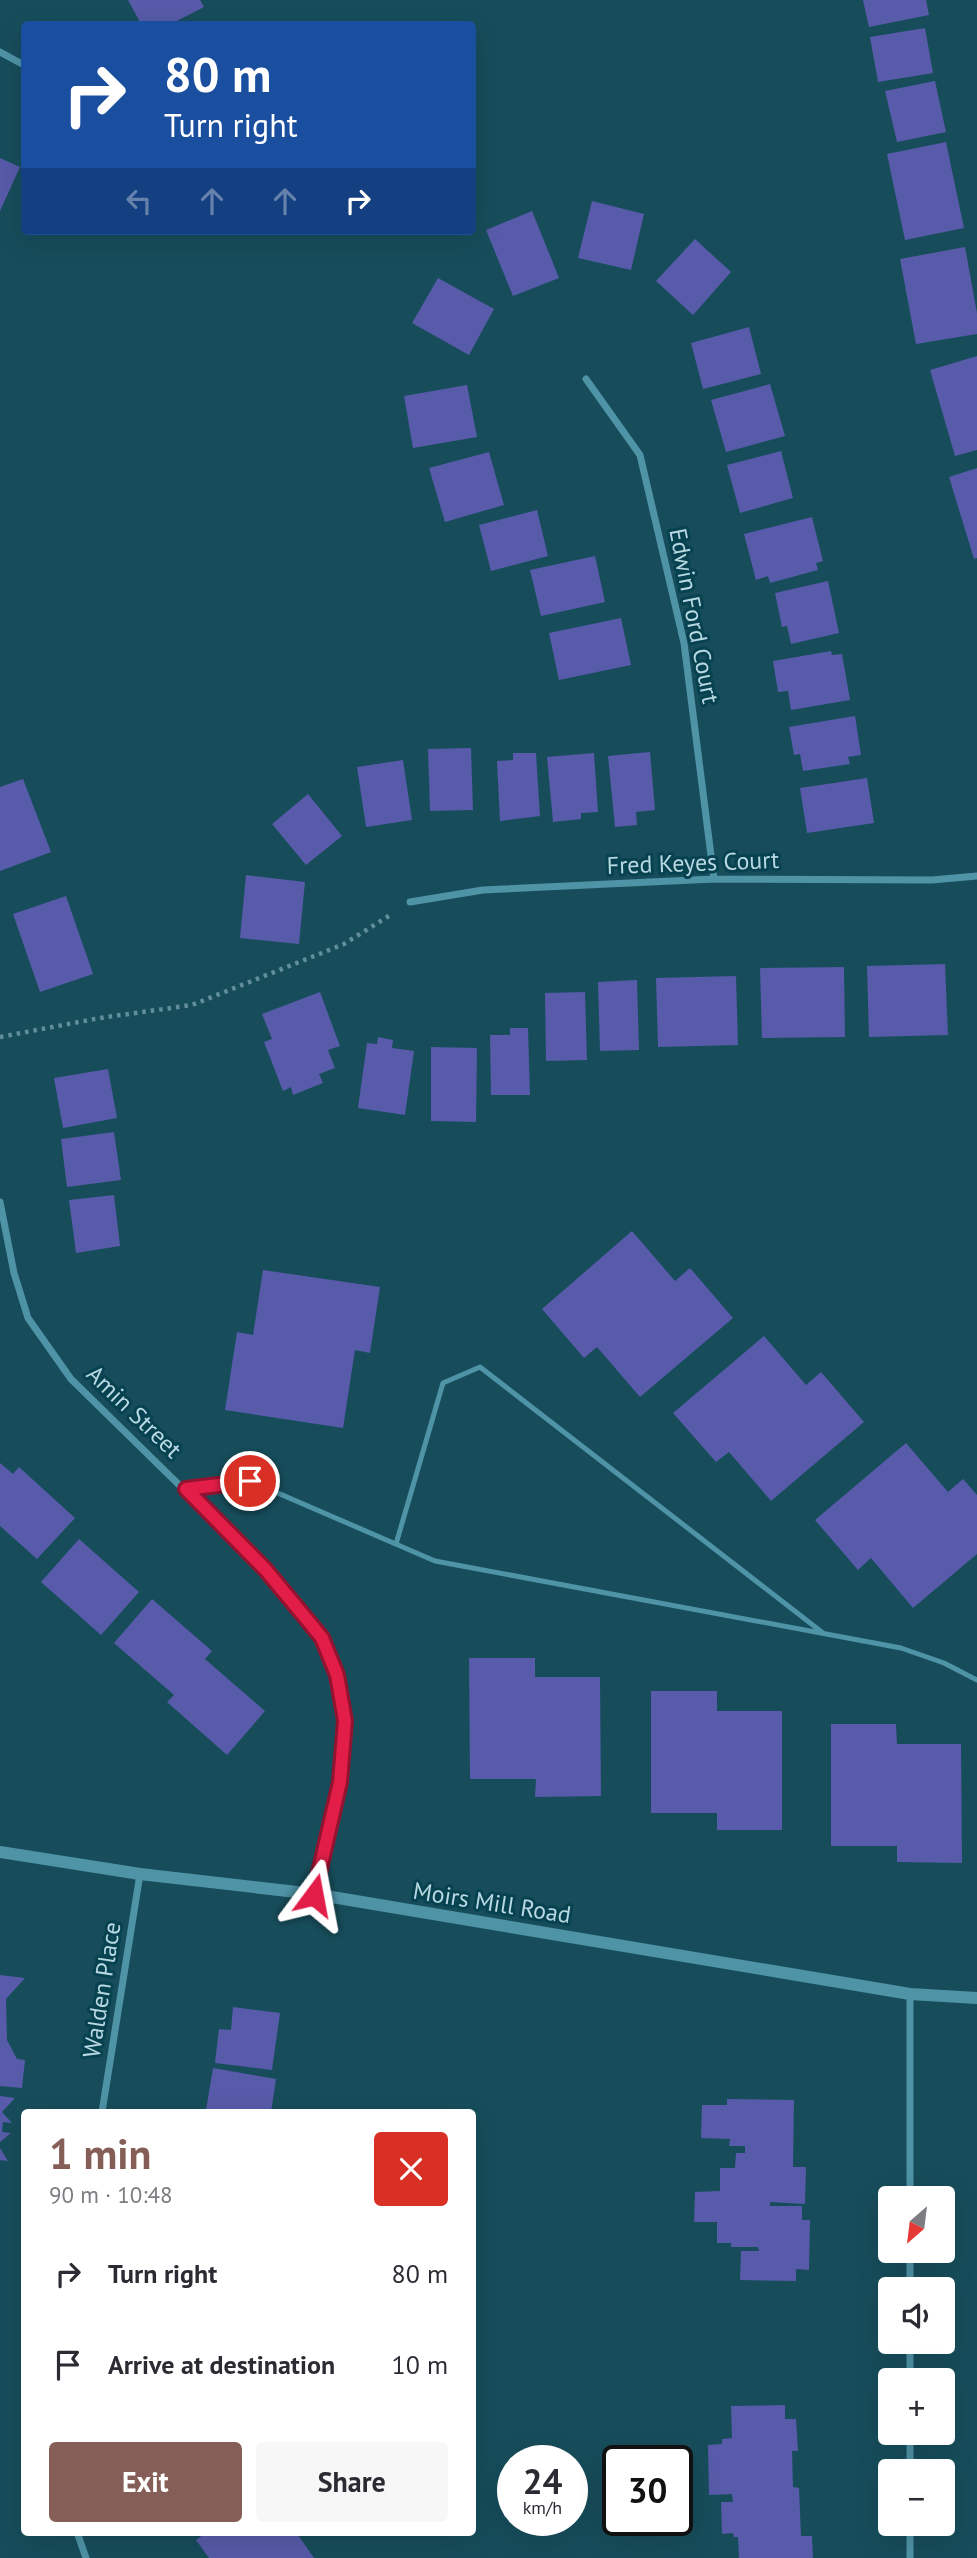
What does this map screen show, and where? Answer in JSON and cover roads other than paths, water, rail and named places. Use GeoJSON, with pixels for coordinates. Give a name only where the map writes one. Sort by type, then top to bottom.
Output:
{"type":"FeatureCollection","features":[{"type":"Feature","properties":{"kind":"street"},"geometry":{"type":"LineString","coordinates":[[0,52],[21,63]]}},
{"type":"Feature","properties":{"kind":"street","name":"Edwin Ford Court"},"geometry":{"type":"LineString","coordinates":[[586,379],[640,455],[684,643],[715,879]]}},
{"type":"Feature","properties":{"kind":"street","name":"Fred Keyes Court"},"geometry":{"type":"LineString","coordinates":[[411,902],[483,890],[715,879],[932,880],[977,876]]}},
{"type":"Feature","properties":{"kind":"street","name":"Amin Street"},"geometry":{"type":"LineString","coordinates":[[0,1202],[2,1226],[28,1318],[71,1379],[265,1569],[322,1638],[337,1675],[345,1721],[340,1782],[314,1895]]}},
{"type":"Feature","properties":{"kind":"street","name":"Moirs Mill Road"},"geometry":{"type":"LineString","coordinates":[[0,1852],[140,1874],[314,1895],[910,1994],[977,1998]]}},
{"type":"Feature","properties":{"kind":"street","name":"Walden Place"},"geometry":{"type":"LineString","coordinates":[[102,2109],[140,1874]]}},
{"type":"Feature","properties":{"kind":"street"},"geometry":{"type":"LineString","coordinates":[[910,1994],[910,2186]]}},
{"type":"Feature","properties":{"kind":"street"},"geometry":{"type":"LineString","coordinates":[[78,2536],[86,2558]]}},
{"type":"Feature","properties":{"kind":"street"},"geometry":{"type":"LineString","coordinates":[[910,2536],[910,2558]]}},
{"type":"Feature","properties":{"kind":"lane"},"geometry":{"type":"LineString","coordinates":[[396,1545],[443,1383],[480,1367],[826,1635]]}},
{"type":"Feature","properties":{"kind":"lane"},"geometry":{"type":"LineString","coordinates":[[186,1489],[250,1481],[435,1561],[901,1648],[944,1663],[977,1680]]}}]}
